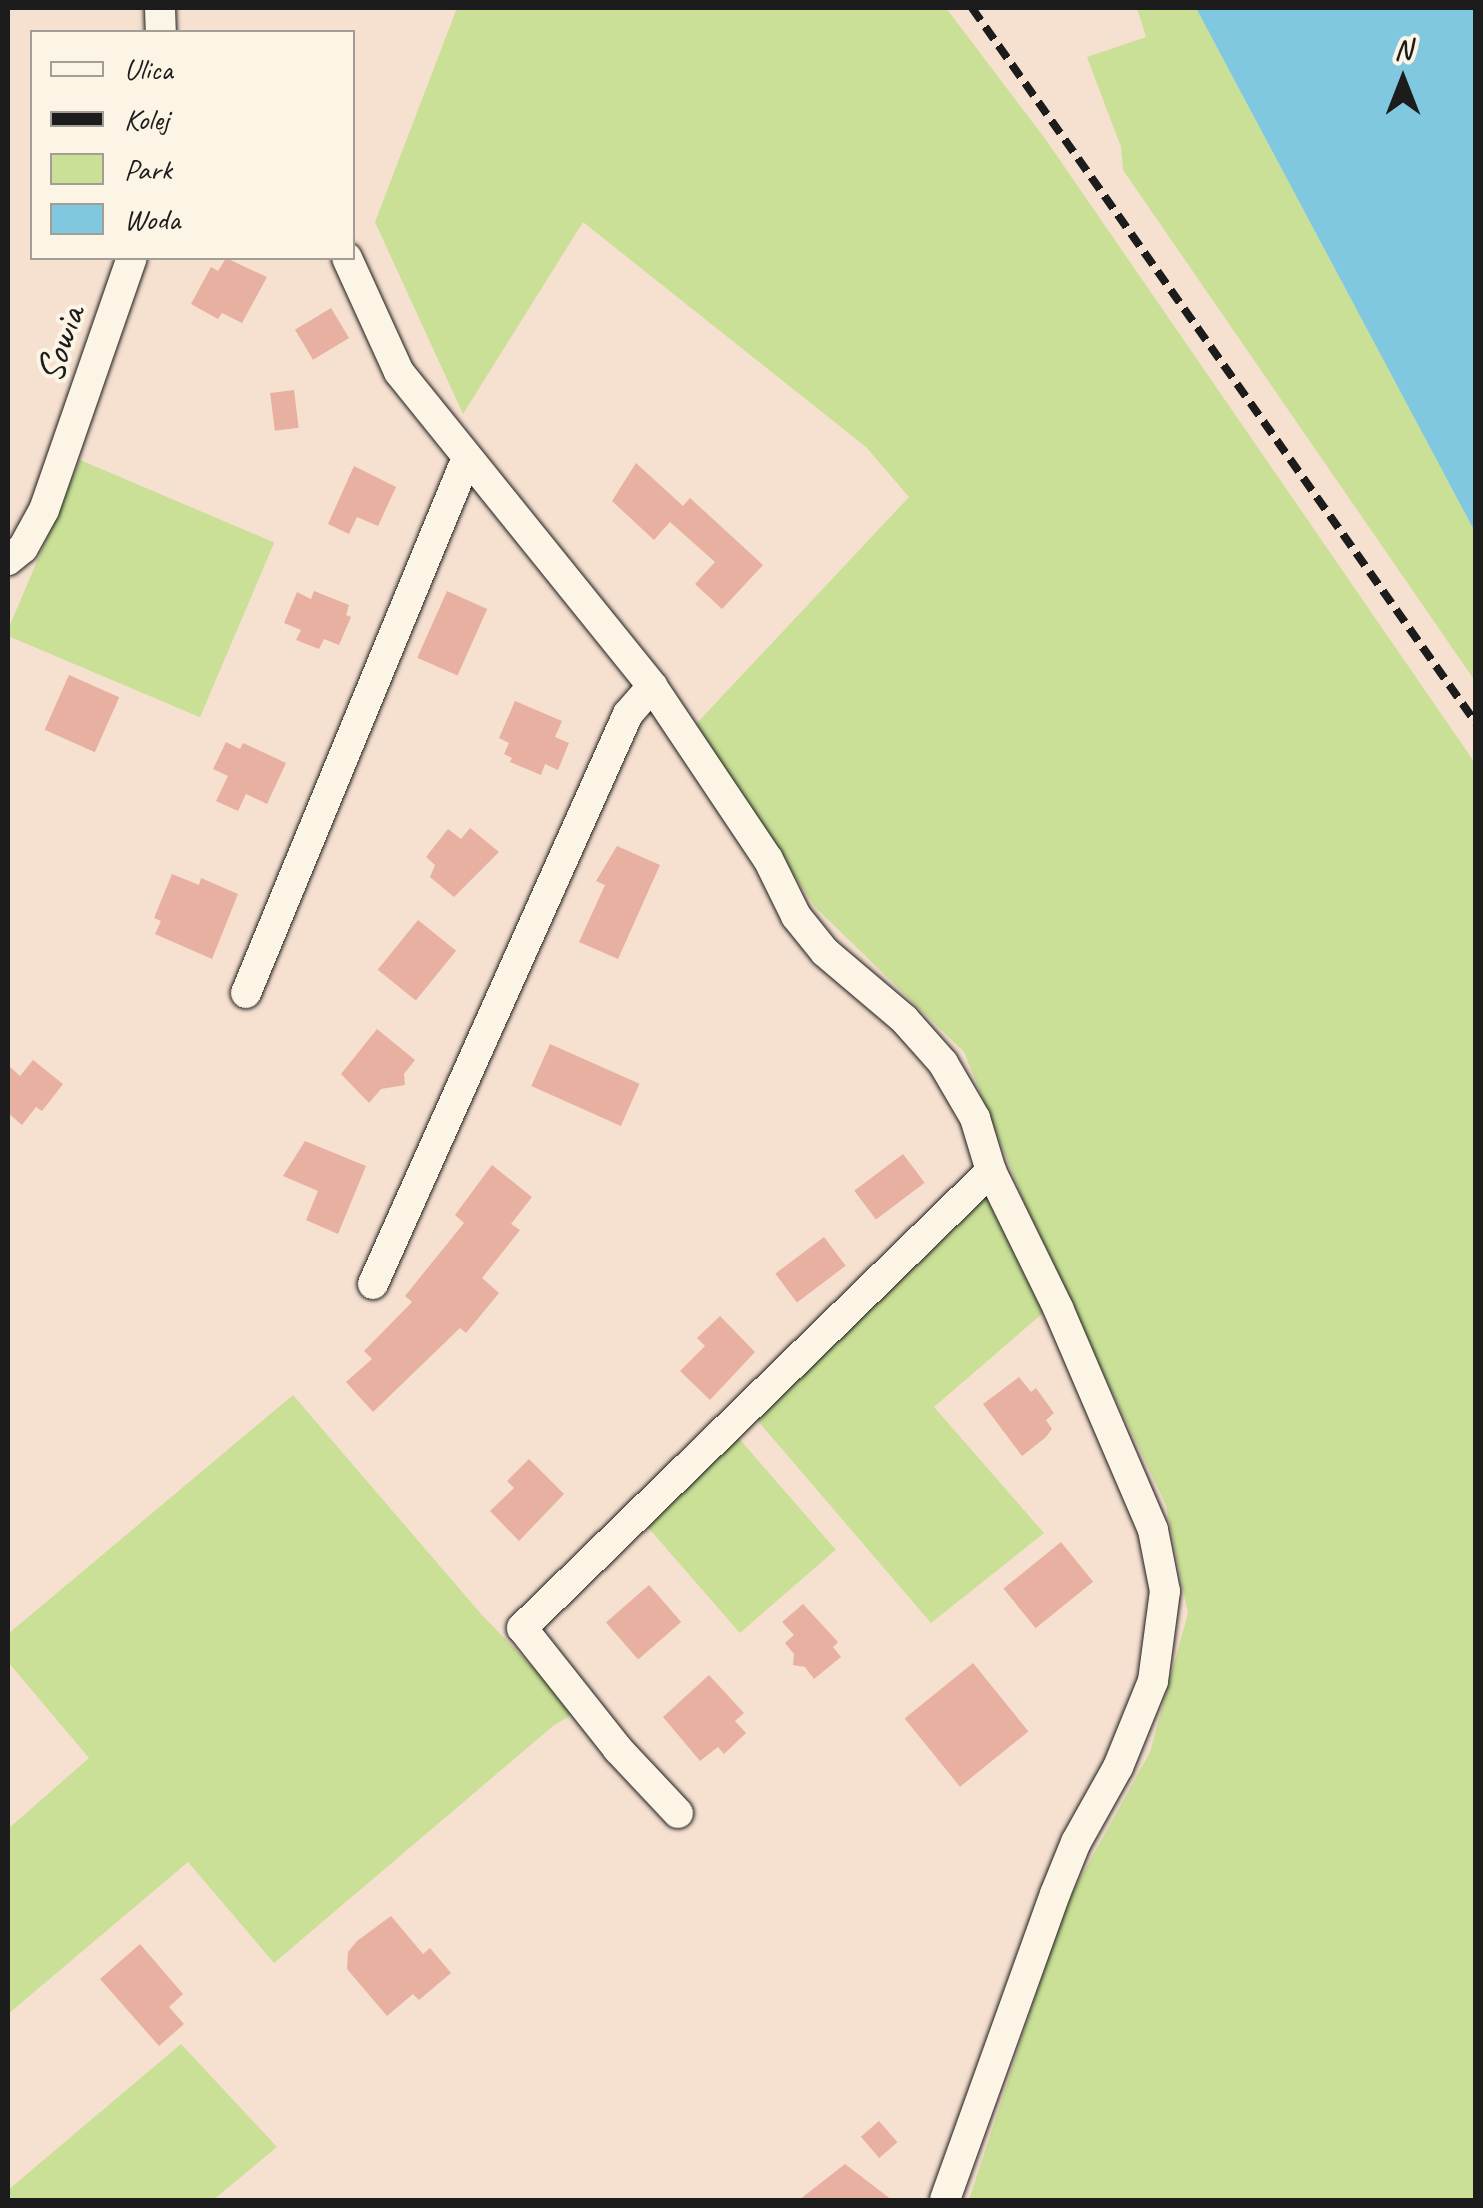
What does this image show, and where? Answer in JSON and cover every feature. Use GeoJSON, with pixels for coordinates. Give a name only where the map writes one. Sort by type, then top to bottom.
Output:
{"type":"FeatureCollection","features":[{"type":"Feature","properties":{"kind":"street","name":"Sowia"},"geometry":{"type":"LineString","coordinates":[[8,560],[23,548],[44,510],[131,260]]}},
{"type":"Feature","properties":{"kind":"street"},"geometry":{"type":"LineString","coordinates":[[348,260],[399,372],[466,460],[652,686],[768,860],[796,916],[825,952],[904,1019],[943,1063],[976,1118],[990,1171],[1139,1491],[1153,1530],[1165,1591],[1154,1681],[1118,1767],[1076,1842],[1055,1894],[946,2200]]}},
{"type":"Feature","properties":{"kind":"street"},"geometry":{"type":"LineString","coordinates":[[246,993],[466,460]]}},
{"type":"Feature","properties":{"kind":"street"},"geometry":{"type":"LineString","coordinates":[[374,1284],[628,714],[652,686]]}},
{"type":"Feature","properties":{"kind":"street"},"geometry":{"type":"LineString","coordinates":[[678,1812],[618,1749],[522,1628],[990,1171]]}},
{"type":"Feature","properties":{"kind":"green space"},"geometry":{"type":"Polygon","coordinates":[[[457,8],[946,8],[1046,140],[1475,763],[1475,2200],[969,2200],[1065,1906],[1150,1752],[1188,1613],[1166,1505],[1035,1229],[964,1052],[815,907],[696,724],[909,497],[866,447],[583,222],[463,414],[375,222],[457,8]]]}},
{"type":"Feature","properties":{"kind":"green space"},"geometry":{"type":"Polygon","coordinates":[[[1137,8],[1196,8],[1475,532],[1475,681],[1123,170],[1121,147],[1087,57],[1146,37],[1137,8]]]}},
{"type":"Feature","properties":{"kind":"green space"},"geometry":{"type":"Polygon","coordinates":[[[80,460],[274,542],[200,717],[8,636],[80,460]]]}},
{"type":"Feature","properties":{"kind":"green space"},"geometry":{"type":"Polygon","coordinates":[[[984,1192],[996,1206],[1044,1312],[934,1407],[1044,1533],[931,1623],[757,1420],[984,1192]]]}},
{"type":"Feature","properties":{"kind":"green space"},"geometry":{"type":"Polygon","coordinates":[[[293,1395],[481,1614],[576,1712],[553,1726],[274,1963],[188,1862],[8,2014],[8,1829],[89,1758],[8,1662],[8,1634],[293,1395]]]}},
{"type":"Feature","properties":{"kind":"green space"},"geometry":{"type":"Polygon","coordinates":[[[736,1435],[836,1550],[740,1633],[640,1518],[736,1435]]]}},
{"type":"Feature","properties":{"kind":"green space"},"geometry":{"type":"Polygon","coordinates":[[[181,2044],[277,2147],[213,2200],[8,2200],[8,2190],[181,2044]]]}},
{"type":"Feature","properties":{"kind":"water"},"geometry":{"type":"Polygon","coordinates":[[[1196,8],[1475,8],[1475,532],[1196,8]]]}},
{"type":"Feature","properties":{"kind":"building"},"geometry":{"type":"Polygon","coordinates":[[[225,260],[230,260],[267,277],[242,323],[222,313],[218,319],[191,304],[211,267],[218,271],[225,260]]]}},
{"type":"Feature","properties":{"kind":"building"},"geometry":{"type":"Polygon","coordinates":[[[331,308],[349,338],[313,360],[295,330],[331,308]]]}},
{"type":"Feature","properties":{"kind":"building"},"geometry":{"type":"Polygon","coordinates":[[[294,390],[299,428],[275,431],[270,393],[294,390]]]}},
{"type":"Feature","properties":{"kind":"building"},"geometry":{"type":"Polygon","coordinates":[[[636,463],[683,506],[690,498],[763,565],[722,609],[695,584],[715,562],[670,522],[654,540],[612,501],[636,463]]]}},
{"type":"Feature","properties":{"kind":"building"},"geometry":{"type":"Polygon","coordinates":[[[354,466],[396,487],[378,526],[357,517],[349,534],[328,524],[354,466]]]}},
{"type":"Feature","properties":{"kind":"building"},"geometry":{"type":"Polygon","coordinates":[[[314,591],[349,605],[346,615],[351,617],[339,645],[324,639],[319,649],[296,640],[301,630],[284,623],[297,592],[311,599],[314,591]]]}},
{"type":"Feature","properties":{"kind":"building"},"geometry":{"type":"Polygon","coordinates":[[[447,591],[487,609],[458,676],[417,658],[447,591]]]}},
{"type":"Feature","properties":{"kind":"building"},"geometry":{"type":"Polygon","coordinates":[[[69,675],[119,697],[95,752],[45,730],[69,675]]]}},
{"type":"Feature","properties":{"kind":"building"},"geometry":{"type":"Polygon","coordinates":[[[515,701],[562,721],[555,737],[569,743],[558,770],[545,764],[541,775],[510,762],[512,758],[504,754],[509,743],[499,738],[515,701]]]}},
{"type":"Feature","properties":{"kind":"building"},"geometry":{"type":"Polygon","coordinates":[[[226,742],[240,749],[243,743],[286,763],[267,804],[246,794],[238,811],[216,801],[228,776],[213,769],[226,742]]]}},
{"type":"Feature","properties":{"kind":"building"},"geometry":{"type":"Polygon","coordinates":[[[470,828],[499,852],[454,897],[430,877],[435,865],[426,857],[448,829],[461,839],[470,828]]]}},
{"type":"Feature","properties":{"kind":"building"},"geometry":{"type":"Polygon","coordinates":[[[617,846],[660,865],[618,959],[579,942],[605,885],[596,881],[617,846]]]}},
{"type":"Feature","properties":{"kind":"building"},"geometry":{"type":"Polygon","coordinates":[[[172,874],[199,885],[201,878],[238,894],[212,959],[155,934],[161,921],[154,918],[172,874]]]}},
{"type":"Feature","properties":{"kind":"building"},"geometry":{"type":"Polygon","coordinates":[[[418,920],[456,951],[416,1001],[378,970],[418,920]]]}},
{"type":"Feature","properties":{"kind":"building"},"geometry":{"type":"Polygon","coordinates":[[[377,1029],[415,1060],[404,1074],[405,1085],[381,1089],[369,1103],[341,1074],[377,1029]]]}},
{"type":"Feature","properties":{"kind":"building"},"geometry":{"type":"Polygon","coordinates":[[[550,1044],[640,1084],[621,1126],[531,1086],[550,1044]]]}},
{"type":"Feature","properties":{"kind":"building"},"geometry":{"type":"Polygon","coordinates":[[[33,1060],[63,1084],[42,1111],[36,1107],[22,1125],[8,1113],[8,1065],[20,1076],[33,1060]]]}},
{"type":"Feature","properties":{"kind":"building"},"geometry":{"type":"Polygon","coordinates":[[[305,1141],[366,1166],[338,1234],[306,1220],[318,1191],[283,1176],[305,1141]]]}},
{"type":"Feature","properties":{"kind":"building"},"geometry":{"type":"Polygon","coordinates":[[[903,1154],[925,1183],[876,1219],[854,1191],[903,1154]]]}},
{"type":"Feature","properties":{"kind":"building"},"geometry":{"type":"Polygon","coordinates":[[[492,1165],[532,1197],[511,1224],[520,1230],[482,1278],[499,1293],[466,1333],[460,1328],[373,1412],[346,1382],[372,1359],[364,1351],[412,1302],[405,1296],[464,1223],[455,1215],[492,1165]]]}},
{"type":"Feature","properties":{"kind":"building"},"geometry":{"type":"Polygon","coordinates":[[[824,1237],[846,1266],[797,1302],[775,1274],[824,1237]]]}},
{"type":"Feature","properties":{"kind":"building"},"geometry":{"type":"Polygon","coordinates":[[[720,1316],[755,1352],[710,1400],[680,1371],[705,1346],[697,1338],[720,1316]]]}},
{"type":"Feature","properties":{"kind":"building"},"geometry":{"type":"Polygon","coordinates":[[[1019,1377],[1031,1392],[1036,1388],[1054,1413],[1046,1420],[1052,1429],[1022,1456],[983,1404],[1019,1377]]]}},
{"type":"Feature","properties":{"kind":"building"},"geometry":{"type":"Polygon","coordinates":[[[529,1459],[564,1494],[519,1541],[490,1511],[514,1488],[507,1481],[529,1459]]]}},
{"type":"Feature","properties":{"kind":"building"},"geometry":{"type":"Polygon","coordinates":[[[1061,1542],[1093,1582],[1036,1628],[1003,1589],[1061,1542]]]}},
{"type":"Feature","properties":{"kind":"building"},"geometry":{"type":"Polygon","coordinates":[[[649,1585],[681,1622],[638,1659],[606,1622],[649,1585]]]}},
{"type":"Feature","properties":{"kind":"building"},"geometry":{"type":"Polygon","coordinates":[[[803,1604],[838,1642],[833,1647],[841,1657],[814,1679],[805,1667],[793,1665],[794,1654],[785,1643],[794,1635],[782,1622],[803,1604]]]}},
{"type":"Feature","properties":{"kind":"building"},"geometry":{"type":"Polygon","coordinates":[[[973,1663],[1028,1731],[960,1787],[905,1718],[973,1663]]]}},
{"type":"Feature","properties":{"kind":"building"},"geometry":{"type":"Polygon","coordinates":[[[709,1675],[744,1713],[735,1721],[746,1733],[724,1754],[718,1747],[700,1761],[663,1717],[709,1675]]]}},
{"type":"Feature","properties":{"kind":"building"},"geometry":{"type":"Polygon","coordinates":[[[391,1916],[423,1954],[430,1948],[451,1973],[419,2000],[413,1994],[387,2016],[347,1969],[348,1952],[357,1941],[391,1916]]]}},
{"type":"Feature","properties":{"kind":"building"},"geometry":{"type":"Polygon","coordinates":[[[140,1944],[183,1994],[169,2007],[184,2024],[159,2046],[100,1979],[140,1944]]]}},
{"type":"Feature","properties":{"kind":"building"},"geometry":{"type":"Polygon","coordinates":[[[879,2121],[897,2142],[879,2158],[861,2137],[879,2121]]]}},
{"type":"Feature","properties":{"kind":"building"},"geometry":{"type":"Polygon","coordinates":[[[845,2164],[892,2200],[799,2200],[845,2164]]]}},
{"type":"Feature","properties":{"kind":"railway"},"geometry":{"type":"LineString","coordinates":[[972,8],[1476,723]]}}]}
